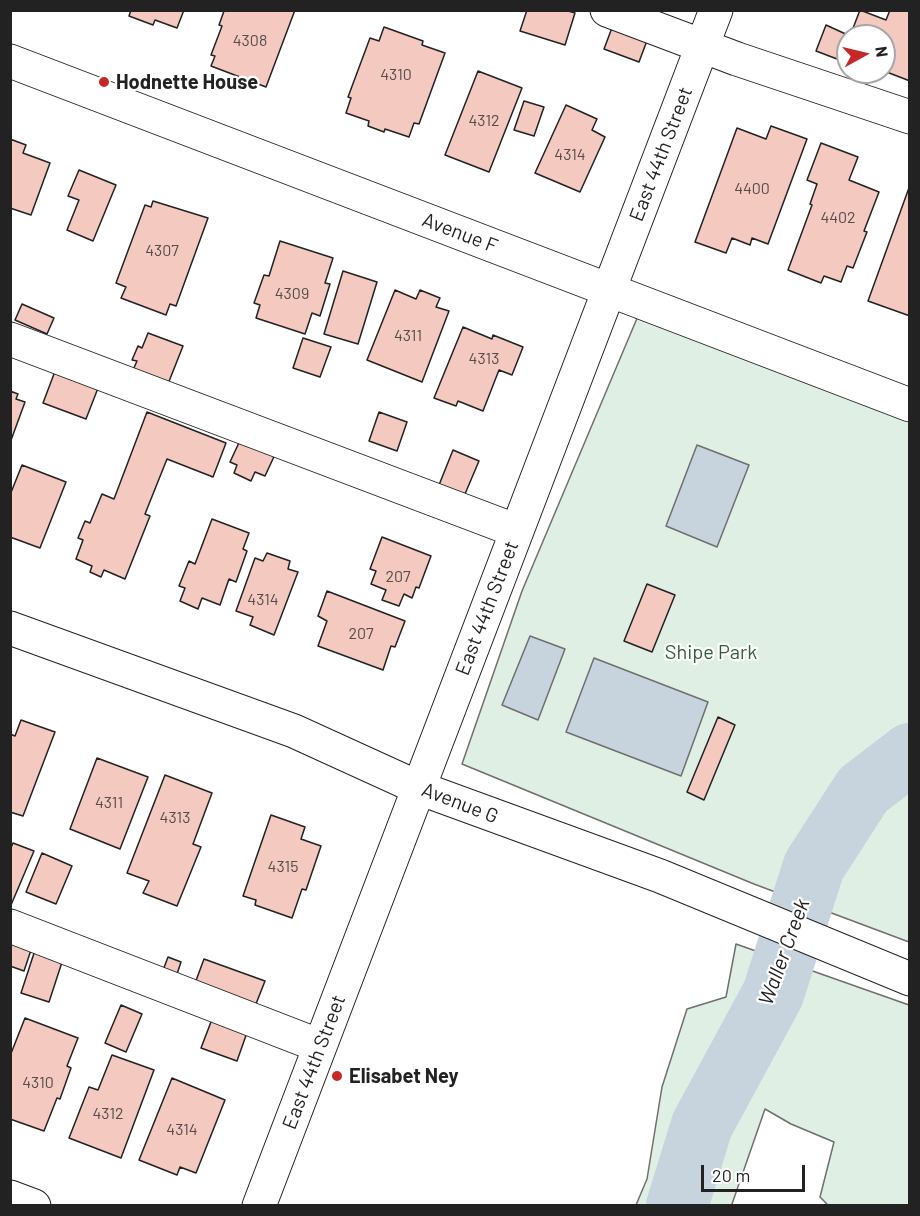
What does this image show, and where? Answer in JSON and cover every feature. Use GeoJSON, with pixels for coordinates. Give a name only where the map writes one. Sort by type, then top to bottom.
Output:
{"type":"FeatureCollection","features":[{"type":"Feature","properties":{"kind":"street"},"geometry":{"type":"LineString","coordinates":[[607,10],[909,117]]}},
{"type":"Feature","properties":{"kind":"street","name":"East 44th Street"},"geometry":{"type":"LineString","coordinates":[[259,1206],[716,10]]}},
{"type":"Feature","properties":{"kind":"street","name":"Avenue F"},"geometry":{"type":"LineString","coordinates":[[10,61],[909,405]]}},
{"type":"Feature","properties":{"kind":"street"},"geometry":{"type":"LineString","coordinates":[[10,339],[517,531]]}},
{"type":"Feature","properties":{"kind":"street","name":"Avenue G"},"geometry":{"type":"LineString","coordinates":[[10,628],[294,730],[419,788],[660,876],[909,978]]}},
{"type":"Feature","properties":{"kind":"street"},"geometry":{"type":"LineString","coordinates":[[10,926],[320,1047]]}},
{"type":"Feature","properties":{"kind":"street"},"geometry":{"type":"LineString","coordinates":[[10,1197],[34,1206]]}},
{"type":"Feature","properties":{"kind":"green space","name":"Shipe Park"},"geometry":{"type":"Polygon","coordinates":[[[638,316],[909,419],[909,942],[754,884],[462,764],[522,591],[638,316]]]}},
{"type":"Feature","properties":{"kind":"green space"},"geometry":{"type":"Polygon","coordinates":[[[736,944],[909,1005],[909,1205],[828,1205],[820,1197],[834,1142],[791,1124],[765,1109],[733,1205],[636,1205],[647,1179],[662,1087],[687,1009],[726,997],[736,944]]]}},
{"type":"Feature","properties":{"kind":"shaded area"},"geometry":{"type":"Polygon","coordinates":[[[697,445],[749,465],[717,547],[666,526],[697,445]]]}},
{"type":"Feature","properties":{"kind":"shaded area"},"geometry":{"type":"Polygon","coordinates":[[[530,636],[565,649],[538,720],[502,705],[530,636]]]}},
{"type":"Feature","properties":{"kind":"shaded area"},"geometry":{"type":"Polygon","coordinates":[[[594,658],[708,702],[681,776],[566,732],[594,658]]]}},
{"type":"Feature","properties":{"kind":"building"},"geometry":{"type":"Polygon","coordinates":[[[131,10],[184,10],[177,28],[155,20],[153,25],[129,16],[131,10]]]}},
{"type":"Feature","properties":{"kind":"building"},"geometry":{"type":"Polygon","coordinates":[[[295,10],[266,87],[211,66],[215,56],[211,55],[222,26],[219,25],[224,11],[295,10]]]}},
{"type":"Feature","properties":{"kind":"building"},"geometry":{"type":"Polygon","coordinates":[[[527,10],[565,10],[575,13],[565,45],[520,31],[527,10]]]}},
{"type":"Feature","properties":{"kind":"building"},"geometry":{"type":"Polygon","coordinates":[[[860,10],[886,20],[890,10],[910,10],[910,81],[896,76],[896,24],[855,24],[860,10]]]}},
{"type":"Feature","properties":{"kind":"building"},"geometry":{"type":"Polygon","coordinates":[[[613,25],[648,38],[639,62],[604,49],[613,25]]]}},
{"type":"Feature","properties":{"kind":"building"},"geometry":{"type":"Polygon","coordinates":[[[826,25],[836,30],[836,59],[816,51],[826,25]]]}},
{"type":"Feature","properties":{"kind":"building"},"geometry":{"type":"Polygon","coordinates":[[[384,27],[423,41],[422,45],[445,53],[419,124],[414,123],[409,137],[368,126],[369,121],[346,113],[351,98],[348,97],[370,38],[379,41],[384,27]]]}},
{"type":"Feature","properties":{"kind":"building"},"geometry":{"type":"Polygon","coordinates":[[[478,71],[522,88],[489,172],[445,155],[478,71]]]}},
{"type":"Feature","properties":{"kind":"building"},"geometry":{"type":"Polygon","coordinates":[[[524,101],[544,107],[534,136],[514,130],[524,101]]]}},
{"type":"Feature","properties":{"kind":"building"},"geometry":{"type":"Polygon","coordinates":[[[566,105],[597,119],[592,130],[605,137],[580,192],[535,173],[566,105]]]}},
{"type":"Feature","properties":{"kind":"building"},"geometry":{"type":"Polygon","coordinates":[[[771,126],[807,139],[768,244],[752,238],[750,245],[732,238],[726,253],[695,242],[737,128],[766,139],[771,126]]]}},
{"type":"Feature","properties":{"kind":"building"},"geometry":{"type":"Polygon","coordinates":[[[10,139],[26,145],[23,153],[50,163],[31,215],[10,208],[10,139]]]}},
{"type":"Feature","properties":{"kind":"building"},"geometry":{"type":"Polygon","coordinates":[[[821,143],[858,157],[849,180],[879,192],[853,268],[847,266],[841,282],[824,276],[821,283],[788,270],[812,205],[810,204],[817,184],[807,180],[821,143]]]}},
{"type":"Feature","properties":{"kind":"building"},"geometry":{"type":"Polygon","coordinates":[[[79,170],[116,185],[93,241],[67,230],[79,200],[68,196],[79,170]]]}},
{"type":"Feature","properties":{"kind":"building"},"geometry":{"type":"Polygon","coordinates":[[[910,185],[910,316],[868,301],[910,185]]]}},
{"type":"Feature","properties":{"kind":"building"},"geometry":{"type":"Polygon","coordinates":[[[153,201],[208,218],[176,306],[170,304],[166,315],[121,298],[126,287],[116,283],[145,205],[151,207],[153,201]]]}},
{"type":"Feature","properties":{"kind":"building"},"geometry":{"type":"Polygon","coordinates":[[[280,241],[333,258],[325,283],[330,284],[320,316],[312,313],[305,334],[256,318],[260,305],[254,303],[264,275],[269,276],[280,241]]]}},
{"type":"Feature","properties":{"kind":"building"},"geometry":{"type":"Polygon","coordinates":[[[343,271],[377,282],[358,344],[324,334],[343,271]]]}},
{"type":"Feature","properties":{"kind":"building"},"geometry":{"type":"Polygon","coordinates":[[[395,290],[416,299],[420,290],[440,298],[436,307],[449,311],[422,382],[367,360],[395,290]]]}},
{"type":"Feature","properties":{"kind":"building"},"geometry":{"type":"Polygon","coordinates":[[[22,304],[54,318],[47,334],[15,320],[22,304]]]}},
{"type":"Feature","properties":{"kind":"building"},"geometry":{"type":"Polygon","coordinates":[[[463,327],[492,339],[493,335],[523,347],[512,375],[499,370],[483,411],[458,401],[456,406],[434,398],[463,327]]]}},
{"type":"Feature","properties":{"kind":"building"},"geometry":{"type":"Polygon","coordinates":[[[148,333],[183,346],[168,384],[133,370],[137,361],[132,360],[138,346],[142,348],[148,333]]]}},
{"type":"Feature","properties":{"kind":"building"},"geometry":{"type":"Polygon","coordinates":[[[303,338],[331,347],[320,377],[293,368],[303,338]]]}},
{"type":"Feature","properties":{"kind":"building"},"geometry":{"type":"Polygon","coordinates":[[[57,366],[100,383],[86,419],[43,403],[57,366]]]}},
{"type":"Feature","properties":{"kind":"building"},"geometry":{"type":"Polygon","coordinates":[[[10,391],[18,394],[16,399],[25,402],[10,443],[10,391]]]}},
{"type":"Feature","properties":{"kind":"building"},"geometry":{"type":"Polygon","coordinates":[[[147,412],[226,443],[213,477],[167,459],[145,514],[150,516],[125,579],[104,570],[101,577],[90,572],[92,566],[76,559],[83,540],[78,538],[85,521],[90,523],[102,494],[114,499],[147,412]]]}},
{"type":"Feature","properties":{"kind":"building"},"geometry":{"type":"Polygon","coordinates":[[[379,412],[407,422],[397,451],[369,441],[379,412]]]}},
{"type":"Feature","properties":{"kind":"building"},"geometry":{"type":"Polygon","coordinates":[[[243,434],[278,448],[265,476],[255,472],[251,481],[234,473],[237,465],[230,462],[243,434]]]}},
{"type":"Feature","properties":{"kind":"building"},"geometry":{"type":"Polygon","coordinates":[[[453,450],[479,461],[462,501],[437,490],[453,450]]]}},
{"type":"Feature","properties":{"kind":"building"},"geometry":{"type":"Polygon","coordinates":[[[22,465],[66,482],[40,548],[10,537],[10,495],[22,465]]]}},
{"type":"Feature","properties":{"kind":"building"},"geometry":{"type":"Polygon","coordinates":[[[212,519],[249,533],[243,549],[247,551],[236,582],[229,579],[220,605],[202,598],[198,609],[180,601],[185,588],[179,586],[189,561],[195,564],[212,519]]]}},
{"type":"Feature","properties":{"kind":"building"},"geometry":{"type":"Polygon","coordinates":[[[382,537],[431,556],[419,588],[416,587],[412,598],[404,594],[399,606],[382,600],[386,590],[371,584],[376,571],[370,569],[382,537]]]}},
{"type":"Feature","properties":{"kind":"building"},"geometry":{"type":"Polygon","coordinates":[[[267,553],[290,561],[288,569],[298,572],[274,635],[250,625],[253,617],[236,611],[255,558],[263,561],[267,553]]]}},
{"type":"Feature","properties":{"kind":"building"},"geometry":{"type":"Polygon","coordinates":[[[647,584],[675,595],[652,652],[624,641],[647,584]]]}},
{"type":"Feature","properties":{"kind":"building"},"geometry":{"type":"Polygon","coordinates":[[[327,591],[405,621],[395,647],[391,646],[383,670],[318,646],[327,621],[318,616],[327,591]]]}},
{"type":"Feature","properties":{"kind":"building"},"geometry":{"type":"Polygon","coordinates":[[[718,717],[735,725],[704,800],[687,792],[718,717]]]}},
{"type":"Feature","properties":{"kind":"building"},"geometry":{"type":"Polygon","coordinates":[[[21,720],[55,732],[23,816],[10,812],[10,734],[15,736],[21,720]]]}},
{"type":"Feature","properties":{"kind":"building"},"geometry":{"type":"Polygon","coordinates":[[[97,758],[148,777],[120,849],[70,829],[97,758]]]}},
{"type":"Feature","properties":{"kind":"building"},"geometry":{"type":"Polygon","coordinates":[[[165,775],[212,793],[193,844],[201,847],[177,906],[143,893],[149,881],[127,873],[165,775]]]}},
{"type":"Feature","properties":{"kind":"building"},"geometry":{"type":"Polygon","coordinates":[[[271,815],[305,827],[301,839],[321,846],[306,890],[302,889],[292,918],[255,905],[256,900],[243,896],[271,815]]]}},
{"type":"Feature","properties":{"kind":"building"},"geometry":{"type":"Polygon","coordinates":[[[13,843],[34,851],[11,905],[10,850],[13,843]]]}},
{"type":"Feature","properties":{"kind":"building"},"geometry":{"type":"Polygon","coordinates":[[[42,853],[72,866],[56,904],[26,892],[42,853]]]}},
{"type":"Feature","properties":{"kind":"building"},"geometry":{"type":"Polygon","coordinates":[[[10,934],[34,941],[24,971],[10,966],[10,934]]]}},
{"type":"Feature","properties":{"kind":"building"},"geometry":{"type":"Polygon","coordinates":[[[37,944],[65,953],[49,1002],[21,993],[37,944]]]}},
{"type":"Feature","properties":{"kind":"building"},"geometry":{"type":"Polygon","coordinates":[[[168,957],[181,962],[176,977],[162,973],[168,957]]]}},
{"type":"Feature","properties":{"kind":"building"},"geometry":{"type":"Polygon","coordinates":[[[204,959],[265,981],[254,1009],[194,986],[204,959]]]}},
{"type":"Feature","properties":{"kind":"building"},"geometry":{"type":"Polygon","coordinates":[[[121,1005],[142,1014],[126,1052],[105,1043],[121,1005]]]}},
{"type":"Feature","properties":{"kind":"building"},"geometry":{"type":"Polygon","coordinates":[[[214,1014],[249,1027],[237,1061],[201,1048],[214,1014]]]}},
{"type":"Feature","properties":{"kind":"building"},"geometry":{"type":"Polygon","coordinates":[[[25,1018],[78,1038],[67,1066],[71,1068],[60,1099],[57,1098],[44,1131],[10,1119],[10,1056],[25,1018]]]}},
{"type":"Feature","properties":{"kind":"building"},"geometry":{"type":"Polygon","coordinates":[[[112,1055],[154,1070],[121,1158],[69,1138],[89,1087],[98,1090],[112,1055]]]}},
{"type":"Feature","properties":{"kind":"building"},"geometry":{"type":"Polygon","coordinates":[[[172,1078],[225,1100],[196,1173],[180,1167],[177,1175],[139,1160],[172,1078]]]}},
{"type":"Feature","properties":{"kind":"waterway","name":"Waller Creek"},"geometry":{"type":"LineString","coordinates":[[677,1206],[702,1125],[773,994],[814,866],[863,790],[910,754]]}},
{"type":"Feature","properties":{"kind":"place","name":"Hodnette House"},"geometry":{"type":"Point","coordinates":[104,82]}},
{"type":"Feature","properties":{"kind":"place","name":"Elisabet Ney"},"geometry":{"type":"Point","coordinates":[337,1076]}}]}
